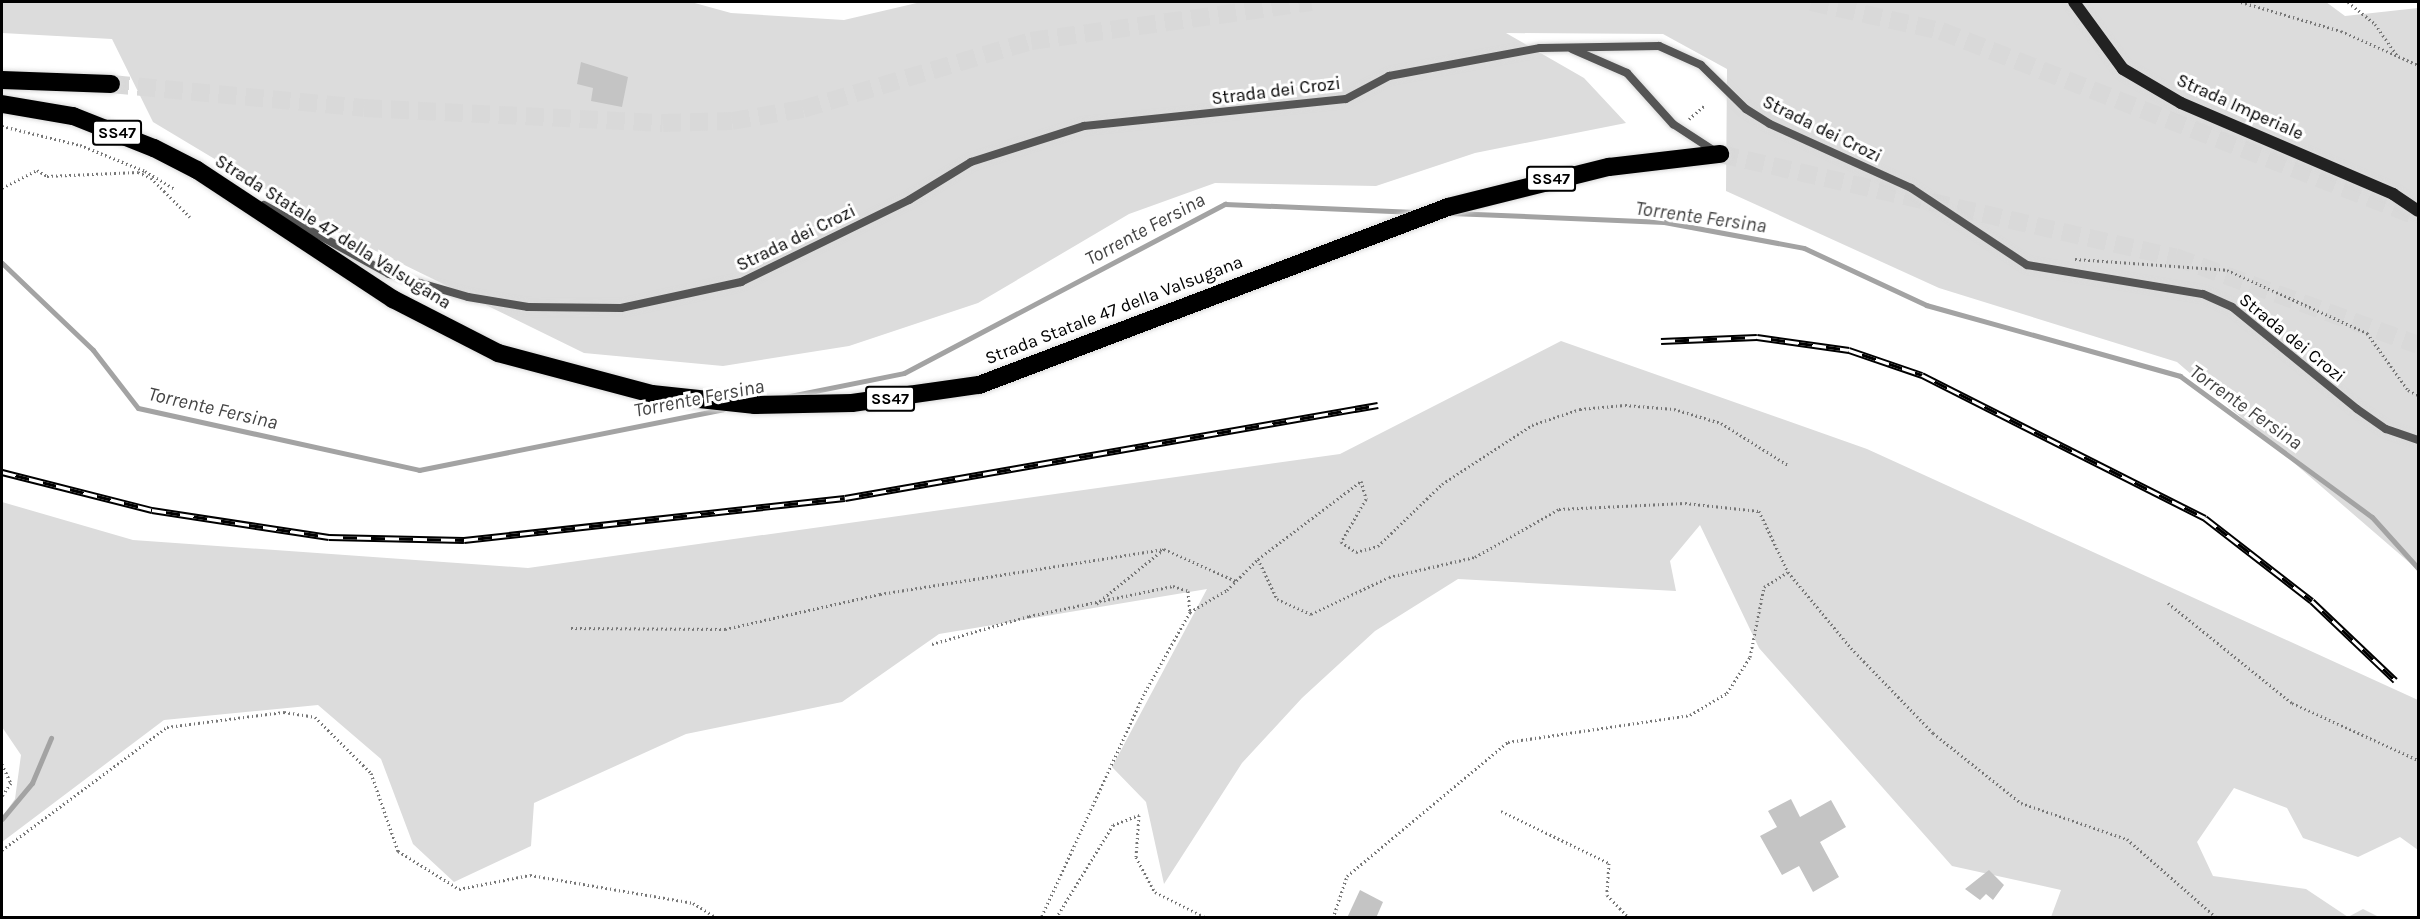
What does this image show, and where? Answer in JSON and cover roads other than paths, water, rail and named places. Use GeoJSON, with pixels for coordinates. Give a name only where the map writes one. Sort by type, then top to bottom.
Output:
{"type":"FeatureCollection","features":[{"type":"Feature","properties":{"kind":"highway"},"geometry":{"type":"LineString","coordinates":[[2,80],[111,84]]}},
{"type":"Feature","properties":{"kind":"highway","name":"Strada Statale 47 della Valsugana"},"geometry":{"type":"LineString","coordinates":[[2,104],[73,116],[128,137],[224,188],[384,293],[471,341],[531,365],[593,381],[733,403],[852,403],[967,387],[1013,374],[1336,248],[1509,189],[1609,167],[1720,154]]}},
{"type":"Feature","properties":{"kind":"street","name":"Strada Imperiale"},"geometry":{"type":"LineString","coordinates":[[2074,2],[2123,69],[2181,103],[2393,194],[2418,211]]}},
{"type":"Feature","properties":{"kind":"lane","name":"Strada dei Crozi"},"geometry":{"type":"LineString","coordinates":[[224,188],[291,217],[389,274],[427,285],[528,307],[621,308],[741,282],[909,200],[971,162],[1084,126],[1346,99],[1389,76],[1540,48],[1659,46],[1701,65],[1746,109],[1770,124],[1911,188],[2027,265],[2203,294],[2232,307],[2357,409],[2386,429],[2418,440]]}},
{"type":"Feature","properties":{"kind":"lane"},"geometry":{"type":"LineString","coordinates":[[1567,47],[1627,73],[1679,128],[1720,154]]}},
{"type":"Feature","properties":{"kind":"waterway","name":"Torrente Fersina"},"geometry":{"type":"LineString","coordinates":[[785,397],[904,373],[1225,204],[1415,212]]}},
{"type":"Feature","properties":{"kind":"waterway","name":"Torrente Fersina"},"geometry":{"type":"LineString","coordinates":[[1451,213],[1664,222],[1804,248],[1926,305],[2180,376],[2372,517],[2418,568]]}},
{"type":"Feature","properties":{"kind":"waterway","name":"Torrente Fersina"},"geometry":{"type":"LineString","coordinates":[[2,263],[93,350],[138,408],[419,470],[723,409]]}},
{"type":"Feature","properties":{"kind":"waterway"},"geometry":{"type":"LineString","coordinates":[[2,819],[32,783],[51,738]]}},
{"type":"Feature","properties":{"kind":"tunnel"},"geometry":{"type":"LineString","coordinates":[[111,84],[364,108],[663,123],[732,121],[803,109],[1031,41],[1311,2]]}},
{"type":"Feature","properties":{"kind":"tunnel"},"geometry":{"type":"LineString","coordinates":[[1811,2],[1941,31],[2418,217]]}},
{"type":"Feature","properties":{"kind":"tunnel"},"geometry":{"type":"LineString","coordinates":[[1720,154],[2175,257],[2418,345]]}},
{"type":"Feature","properties":{"kind":"railway"},"geometry":{"type":"LineString","coordinates":[[1661,341],[1757,337],[1849,350],[1922,375],[2205,518],[2312,601],[2395,680]]}},
{"type":"Feature","properties":{"kind":"railway"},"geometry":{"type":"LineString","coordinates":[[2,472],[152,510],[329,537],[464,540],[845,498],[1378,405]]}}]}
